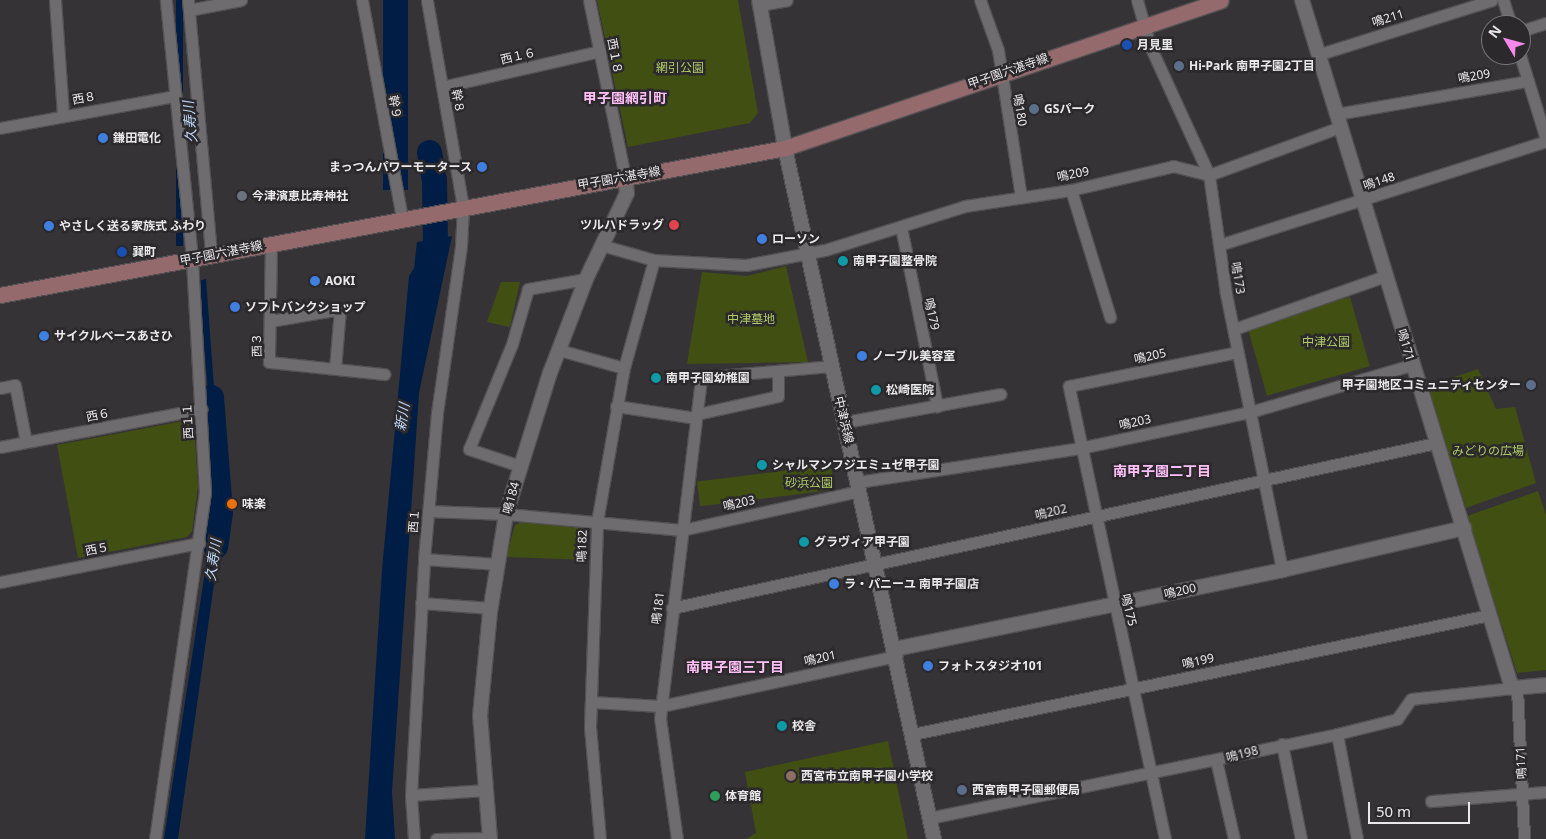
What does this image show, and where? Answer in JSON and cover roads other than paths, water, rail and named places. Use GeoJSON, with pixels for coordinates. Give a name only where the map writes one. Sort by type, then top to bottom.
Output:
{"type":"FeatureCollection","features":[{"type":"Feature","properties":{"kind":"main road","name":"甲子園六湛寺線"},"geometry":{"type":"LineString","coordinates":[[0,295],[625,176],[785,148],[1221,0]]}},
{"type":"Feature","properties":{"kind":"street"},"geometry":{"type":"LineString","coordinates":[[55,0],[63,115]]}},
{"type":"Feature","properties":{"kind":"street","name":"西１１"},"geometry":{"type":"LineString","coordinates":[[155,839],[205,493],[192,258],[174,96],[166,0]]}},
{"type":"Feature","properties":{"kind":"street"},"geometry":{"type":"LineString","coordinates":[[211,254],[189,5],[241,0]]}},
{"type":"Feature","properties":{"kind":"street","name":"幹９"},"geometry":{"type":"LineString","coordinates":[[362,0],[408,217]]}},
{"type":"Feature","properties":{"kind":"street","name":"幹８"},"geometry":{"type":"LineString","coordinates":[[427,0],[442,87],[457,208]]}},
{"type":"Feature","properties":{"kind":"street","name":"西１８"},"geometry":{"type":"LineString","coordinates":[[589,0],[625,176]]}},
{"type":"Feature","properties":{"kind":"street"},"geometry":{"type":"LineString","coordinates":[[759,2],[787,0]]}},
{"type":"Feature","properties":{"kind":"street","name":"鳴180"},"geometry":{"type":"LineString","coordinates":[[980,0],[998,50],[1000,74],[1021,197]]}},
{"type":"Feature","properties":{"kind":"street","name":"鳴173"},"geometry":{"type":"LineString","coordinates":[[1137,0],[1150,46],[1209,175],[1237,352],[1282,570]]}},
{"type":"Feature","properties":{"kind":"street","name":"鳴171"},"geometry":{"type":"LineString","coordinates":[[1302,0],[1320,54],[1362,201],[1464,528],[1489,615],[1515,688],[1524,839]]}},
{"type":"Feature","properties":{"kind":"street","name":"鳴211"},"geometry":{"type":"LineString","coordinates":[[1320,54],[1492,0]]}},
{"type":"Feature","properties":{"kind":"street"},"geometry":{"type":"LineString","coordinates":[[1503,0],[1508,15]]}},
{"type":"Feature","properties":{"kind":"street","name":"中津浜線"},"geometry":{"type":"LineString","coordinates":[[759,2],[785,148],[809,254],[831,366],[896,652],[934,839]]}},
{"type":"Feature","properties":{"kind":"street"},"geometry":{"type":"LineString","coordinates":[[1531,28],[1546,23]]}},
{"type":"Feature","properties":{"kind":"street","name":"西１６"},"geometry":{"type":"LineString","coordinates":[[442,87],[600,52]]}},
{"type":"Feature","properties":{"kind":"street"},"geometry":{"type":"LineString","coordinates":[[1523,65],[1546,140]]}},
{"type":"Feature","properties":{"kind":"street","name":"鳴209"},"geometry":{"type":"LineString","coordinates":[[601,245],[654,260],[746,265],[809,254],[965,206],[1071,190],[1173,166],[1209,175],[1338,121],[1528,81]]}},
{"type":"Feature","properties":{"kind":"street","name":"西８"},"geometry":{"type":"LineString","coordinates":[[0,128],[174,96]]}},
{"type":"Feature","properties":{"kind":"street","name":"鳴148"},"geometry":{"type":"LineString","coordinates":[[1219,245],[1362,201],[1546,140]]}},
{"type":"Feature","properties":{"kind":"street","name":"鳴184"},"geometry":{"type":"LineString","coordinates":[[490,838],[480,716],[491,608],[506,514],[559,350],[586,279],[626,192],[625,176]]}},
{"type":"Feature","properties":{"kind":"street"},"geometry":{"type":"LineString","coordinates":[[1071,190],[1110,317]]}},
{"type":"Feature","properties":{"kind":"street","name":"西１"},"geometry":{"type":"LineString","coordinates":[[414,839],[411,795],[421,603],[436,413],[461,246],[457,208]]}},
{"type":"Feature","properties":{"kind":"street","name":"鳴179"},"geometry":{"type":"LineString","coordinates":[[901,227],[937,406]]}},
{"type":"Feature","properties":{"kind":"street","name":"西３"},"geometry":{"type":"LineString","coordinates":[[271,243],[269,362],[384,374]]}},
{"type":"Feature","properties":{"kind":"street","name":"鳴182"},"geometry":{"type":"LineString","coordinates":[[600,839],[590,702],[597,522],[624,368],[654,260]]}},
{"type":"Feature","properties":{"kind":"street"},"geometry":{"type":"LineString","coordinates":[[1234,329],[1385,276]]}},
{"type":"Feature","properties":{"kind":"street"},"geometry":{"type":"LineString","coordinates":[[520,466],[469,449],[512,344],[528,289],[586,279]]}},
{"type":"Feature","properties":{"kind":"street"},"geometry":{"type":"LineString","coordinates":[[270,321],[340,309],[335,369]]}},
{"type":"Feature","properties":{"kind":"street"},"geometry":{"type":"LineString","coordinates":[[559,350],[624,368]]}},
{"type":"Feature","properties":{"kind":"street","name":"鳴205"},"geometry":{"type":"LineString","coordinates":[[1069,386],[1237,352]]}},
{"type":"Feature","properties":{"kind":"street","name":"鳴203"},"geometry":{"type":"LineString","coordinates":[[428,511],[506,514],[682,530],[859,487],[1080,448],[1250,412],[1412,365]]}},
{"type":"Feature","properties":{"kind":"street"},"geometry":{"type":"LineString","coordinates":[[616,406],[696,416],[778,396],[778,370],[831,366]]}},
{"type":"Feature","properties":{"kind":"street","name":"鳴181"},"geometry":{"type":"LineString","coordinates":[[677,839],[660,718],[701,381],[706,377],[778,370]]}},
{"type":"Feature","properties":{"kind":"street"},"geometry":{"type":"LineString","coordinates":[[0,388],[15,385],[26,442]]}},
{"type":"Feature","properties":{"kind":"street","name":"鳴175"},"geometry":{"type":"LineString","coordinates":[[1069,386],[1113,605],[1165,839]]}},
{"type":"Feature","properties":{"kind":"street"},"geometry":{"type":"LineString","coordinates":[[844,422],[1000,394]]}},
{"type":"Feature","properties":{"kind":"street","name":"西６"},"geometry":{"type":"LineString","coordinates":[[0,447],[201,409]]}},
{"type":"Feature","properties":{"kind":"street","name":"鳴202"},"geometry":{"type":"LineString","coordinates":[[672,608],[877,565],[1264,478],[1436,442]]}},
{"type":"Feature","properties":{"kind":"street","name":"鳴200"},"geometry":{"type":"LineString","coordinates":[[896,652],[1282,570],[1464,528]]}},
{"type":"Feature","properties":{"kind":"street","name":"西５"},"geometry":{"type":"LineString","coordinates":[[0,582],[199,543]]}},
{"type":"Feature","properties":{"kind":"street"},"geometry":{"type":"LineString","coordinates":[[424,559],[498,564]]}},
{"type":"Feature","properties":{"kind":"street"},"geometry":{"type":"LineString","coordinates":[[421,603],[491,608]]}},
{"type":"Feature","properties":{"kind":"street","name":"鳴199"},"geometry":{"type":"LineString","coordinates":[[912,734],[1489,615]]}},
{"type":"Feature","properties":{"kind":"street","name":"鳴201"},"geometry":{"type":"LineString","coordinates":[[590,702],[661,706],[896,652]]}},
{"type":"Feature","properties":{"kind":"street","name":"鳴198"},"geometry":{"type":"LineString","coordinates":[[929,818],[1337,734],[1397,719],[1411,699],[1546,686]]}},
{"type":"Feature","properties":{"kind":"street"},"geometry":{"type":"LineString","coordinates":[[1337,734],[1357,839]]}},
{"type":"Feature","properties":{"kind":"street"},"geometry":{"type":"LineString","coordinates":[[1282,744],[1301,839]]}},
{"type":"Feature","properties":{"kind":"street"},"geometry":{"type":"LineString","coordinates":[[1216,760],[1234,839]]}},
{"type":"Feature","properties":{"kind":"street"},"geometry":{"type":"LineString","coordinates":[[411,795],[486,790]]}},
{"type":"Feature","properties":{"kind":"street"},"geometry":{"type":"LineString","coordinates":[[1431,801],[1546,792]]}},
{"type":"Feature","properties":{"kind":"street"},"geometry":{"type":"LineString","coordinates":[[436,839],[490,838]]}},
{"type":"Feature","properties":{"kind":"water"},"geometry":{"type":"Polygon","coordinates":[[[176,0],[183,0],[183,246],[176,246],[176,0]]]}},
{"type":"Feature","properties":{"kind":"water"},"geometry":{"type":"Polygon","coordinates":[[[383,0],[408,0],[408,190],[383,190],[383,0]]]}},
{"type":"Feature","properties":{"kind":"water"},"geometry":{"type":"Polygon","coordinates":[[[452,236],[419,393],[392,792],[395,839],[365,839],[382,570],[409,276],[414,268],[417,242],[452,236]]]}},
{"type":"Feature","properties":{"kind":"water"},"geometry":{"type":"Polygon","coordinates":[[[206,279],[217,429],[211,430],[199,281],[206,279]]]}},
{"type":"Feature","properties":{"kind":"water"},"geometry":{"type":"Polygon","coordinates":[[[214,513],[224,513],[178,839],[164,839],[214,513]]]}},
{"type":"Feature","properties":{"kind":"waterway","name":"新川"},"geometry":{"type":"LineString","coordinates":[[429,152],[434,179],[435,242],[429,273]]}},
{"type":"Feature","properties":{"kind":"waterway","name":"久寿川"},"geometry":{"type":"LineString","coordinates":[[211,397],[220,512],[215,546]]}},
{"type":"Feature","properties":{"kind":"place","name":"月見里"},"geometry":{"type":"Point","coordinates":[1127,45]}},
{"type":"Feature","properties":{"kind":"place","name":"Hi-Park 南甲子園2丁目"},"geometry":{"type":"Point","coordinates":[1179,66]}},
{"type":"Feature","properties":{"kind":"place","name":"GSパーク"},"geometry":{"type":"Point","coordinates":[1034,109]}},
{"type":"Feature","properties":{"kind":"place","name":"鎌田電化"},"geometry":{"type":"Point","coordinates":[103,138]}},
{"type":"Feature","properties":{"kind":"place","name":"まっつんパワーモータース"},"geometry":{"type":"Point","coordinates":[482,167]}},
{"type":"Feature","properties":{"kind":"place","name":"今津濱恵比寿神社"},"geometry":{"type":"Point","coordinates":[242,196]}},
{"type":"Feature","properties":{"kind":"place","name":"ツルハドラッグ"},"geometry":{"type":"Point","coordinates":[674,225]}},
{"type":"Feature","properties":{"kind":"place","name":"やさしく送る家族式 ふわり"},"geometry":{"type":"Point","coordinates":[49,226]}},
{"type":"Feature","properties":{"kind":"place","name":"ローソン"},"geometry":{"type":"Point","coordinates":[762,239]}},
{"type":"Feature","properties":{"kind":"place","name":"巽町"},"geometry":{"type":"Point","coordinates":[122,252]}},
{"type":"Feature","properties":{"kind":"place","name":"南甲子園整骨院"},"geometry":{"type":"Point","coordinates":[843,261]}},
{"type":"Feature","properties":{"kind":"place","name":"AOKI"},"geometry":{"type":"Point","coordinates":[315,281]}},
{"type":"Feature","properties":{"kind":"place","name":"ソフトバンクショップ"},"geometry":{"type":"Point","coordinates":[235,307]}},
{"type":"Feature","properties":{"kind":"place","name":"サイクルベースあさひ"},"geometry":{"type":"Point","coordinates":[44,336]}},
{"type":"Feature","properties":{"kind":"place","name":"ノーブル美容室"},"geometry":{"type":"Point","coordinates":[862,356]}},
{"type":"Feature","properties":{"kind":"place","name":"南甲子園幼稚園"},"geometry":{"type":"Point","coordinates":[656,378]}},
{"type":"Feature","properties":{"kind":"place","name":"甲子園地区コミュニティセンター"},"geometry":{"type":"Point","coordinates":[1531,385]}},
{"type":"Feature","properties":{"kind":"place","name":"松崎医院"},"geometry":{"type":"Point","coordinates":[876,390]}},
{"type":"Feature","properties":{"kind":"place","name":"シャルマンフジエミュゼ甲子園"},"geometry":{"type":"Point","coordinates":[762,465]}},
{"type":"Feature","properties":{"kind":"place","name":"味楽"},"geometry":{"type":"Point","coordinates":[232,504]}},
{"type":"Feature","properties":{"kind":"place","name":"グラヴィア甲子園"},"geometry":{"type":"Point","coordinates":[804,542]}},
{"type":"Feature","properties":{"kind":"place","name":"ラ・パニーユ 南甲子園店"},"geometry":{"type":"Point","coordinates":[834,584]}},
{"type":"Feature","properties":{"kind":"place","name":"フォトスタジオ101"},"geometry":{"type":"Point","coordinates":[928,666]}},
{"type":"Feature","properties":{"kind":"place","name":"校舎"},"geometry":{"type":"Point","coordinates":[782,726]}},
{"type":"Feature","properties":{"kind":"place","name":"西宮市立南甲子園小学校"},"geometry":{"type":"Point","coordinates":[791,776]}},
{"type":"Feature","properties":{"kind":"place","name":"西宮南甲子園郵便局"},"geometry":{"type":"Point","coordinates":[962,790]}},
{"type":"Feature","properties":{"kind":"place","name":"体育館"},"geometry":{"type":"Point","coordinates":[715,796]}},
{"type":"Feature","properties":{"kind":"district","name":"甲子園網引町"},"geometry":{"type":"Point","coordinates":[625,98]}},
{"type":"Feature","properties":{"kind":"district","name":"南甲子園二丁目"},"geometry":{"type":"Point","coordinates":[1162,471]}},
{"type":"Feature","properties":{"kind":"district","name":"南甲子園三丁目"},"geometry":{"type":"Point","coordinates":[735,667]}},
{"type":"Feature","properties":{"kind":"park label","name":"網引公園"},"geometry":{"type":"Point","coordinates":[680,68]}},
{"type":"Feature","properties":{"kind":"park label","name":"中津墓地"},"geometry":{"type":"Point","coordinates":[751,319]}},
{"type":"Feature","properties":{"kind":"park label","name":"中津公園"},"geometry":{"type":"Point","coordinates":[1326,342]}},
{"type":"Feature","properties":{"kind":"park label","name":"みどりの広場"},"geometry":{"type":"Point","coordinates":[1488,451]}},
{"type":"Feature","properties":{"kind":"park label","name":"砂浜公園"},"geometry":{"type":"Point","coordinates":[809,483]}}]}
